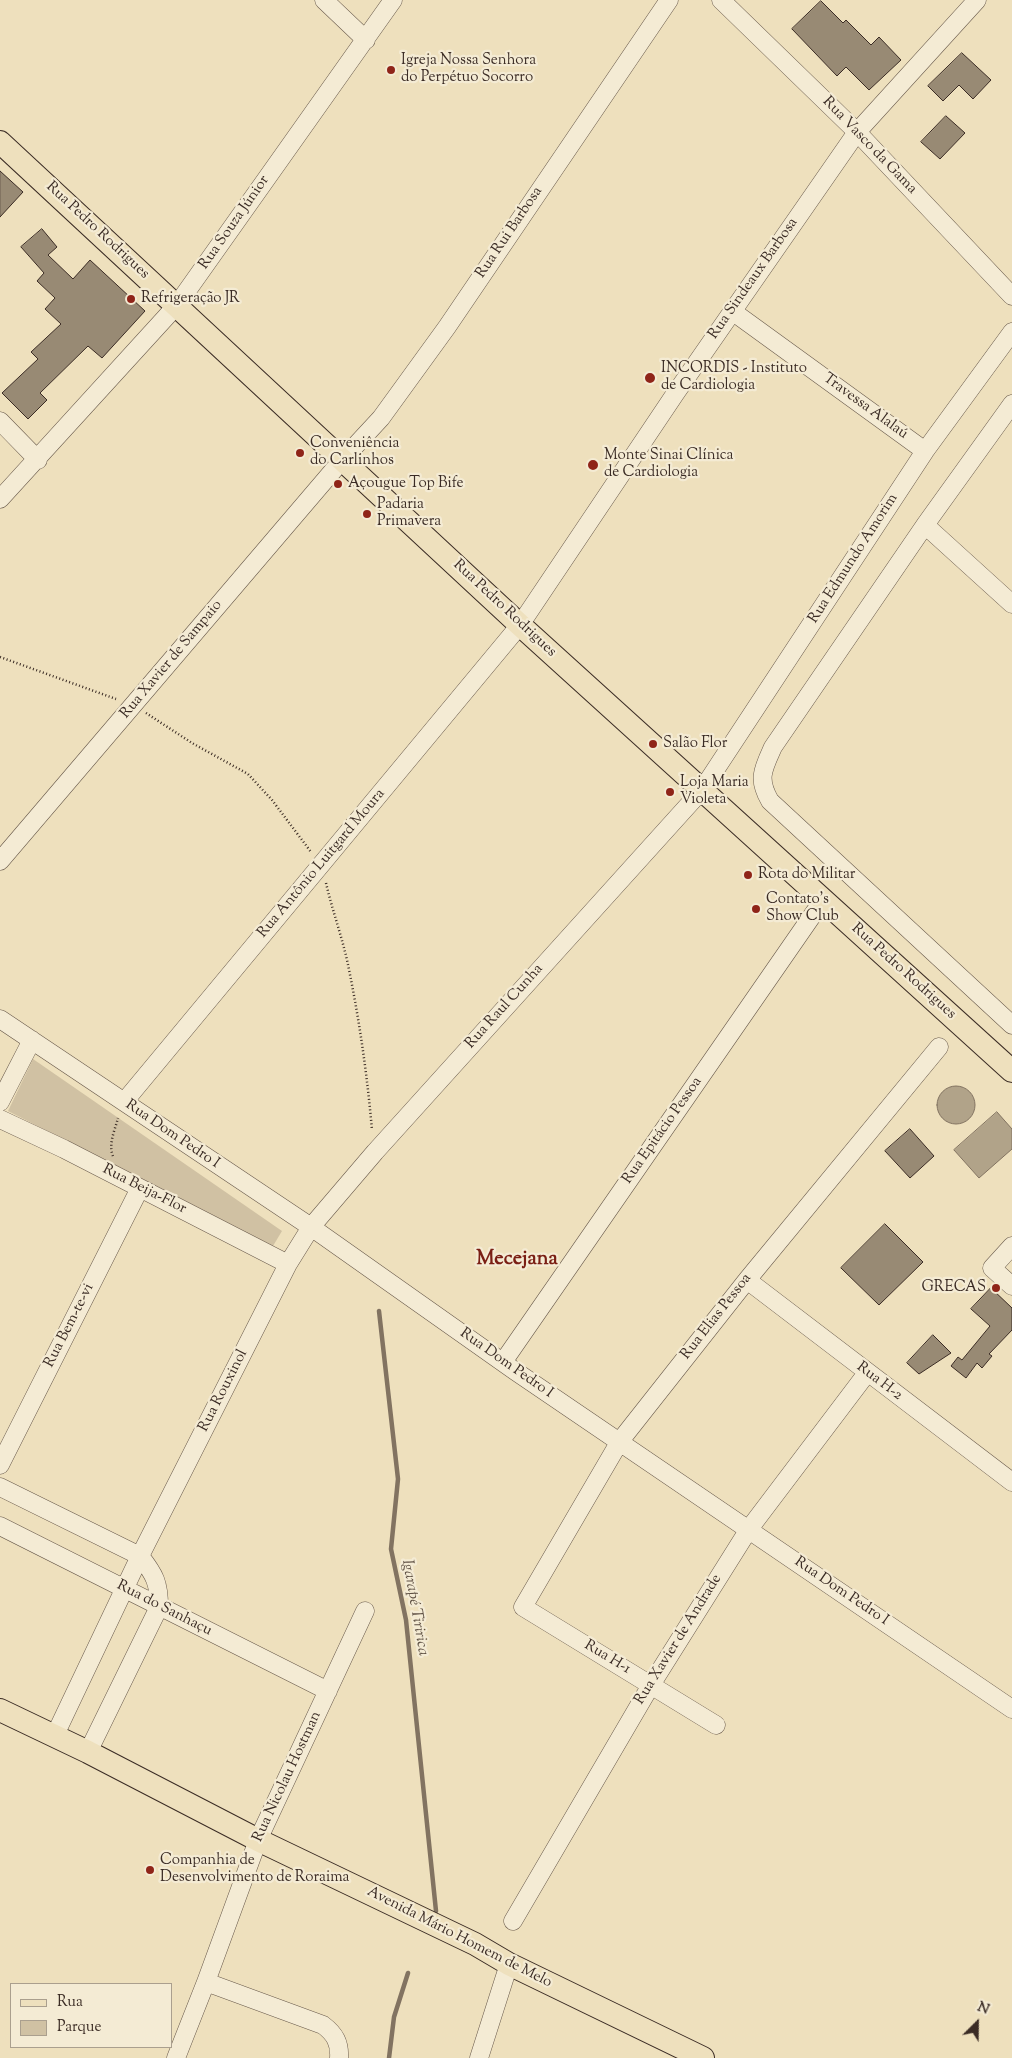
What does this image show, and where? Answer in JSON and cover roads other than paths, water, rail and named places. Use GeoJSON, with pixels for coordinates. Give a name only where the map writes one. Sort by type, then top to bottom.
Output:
{"type":"FeatureCollection","features":[{"type":"Feature","properties":{"kind":"main road","name":"Rua Pedro Rodrigues"},"geometry":{"type":"LineString","coordinates":[[0,142],[520,624],[1012,1071]]}},
{"type":"Feature","properties":{"kind":"main road","name":"Avenida Mário Homem de Melo"},"geometry":{"type":"LineString","coordinates":[[0,1710],[55,1735],[258,1840],[475,1944],[509,1964],[703,2058]]}},
{"type":"Feature","properties":{"kind":"street"},"geometry":{"type":"LineString","coordinates":[[324,0],[366,40]]}},
{"type":"Feature","properties":{"kind":"street","name":"Rua Souza Júnior"},"geometry":{"type":"LineString","coordinates":[[0,499],[38,460],[177,305],[393,0]]}},
{"type":"Feature","properties":{"kind":"street","name":"Rua Rui Barbosa"},"geometry":{"type":"LineString","coordinates":[[343,459],[381,418],[437,342],[669,0]]}},
{"type":"Feature","properties":{"kind":"street","name":"Rua Vasco da Gama"},"geometry":{"type":"LineString","coordinates":[[721,0],[857,132],[1012,296]]}},
{"type":"Feature","properties":{"kind":"street","name":"Rua Sindeaux Barbosa"},"geometry":{"type":"LineString","coordinates":[[520,624],[732,311],[857,132],[977,0]]}},
{"type":"Feature","properties":{"kind":"street","name":"Travessa Alalaú"},"geometry":{"type":"LineString","coordinates":[[732,311],[925,451]]}},
{"type":"Feature","properties":{"kind":"street","name":"Rua Edmundo Amorim"},"geometry":{"type":"LineString","coordinates":[[702,790],[925,451],[1012,332]]}},
{"type":"Feature","properties":{"kind":"street"},"geometry":{"type":"LineString","coordinates":[[1012,404],[925,525],[773,747],[762,775],[762,787],[770,801],[1012,1025]]}},
{"type":"Feature","properties":{"kind":"street"},"geometry":{"type":"LineString","coordinates":[[0,420],[38,460]]}},
{"type":"Feature","properties":{"kind":"street","name":"Rua Xavier de Sampaio"},"geometry":{"type":"LineString","coordinates":[[0,861],[343,459]]}},
{"type":"Feature","properties":{"kind":"street"},"geometry":{"type":"LineString","coordinates":[[925,525],[1012,604]]}},
{"type":"Feature","properties":{"kind":"street","name":"Rua Antônio Luitgard Moura"},"geometry":{"type":"LineString","coordinates":[[124,1102],[322,866],[520,624]]}},
{"type":"Feature","properties":{"kind":"street","name":"Rua Raul Cunha"},"geometry":{"type":"LineString","coordinates":[[310,1227],[375,1152],[702,790]]}},
{"type":"Feature","properties":{"kind":"street","name":"Rua Epitácio Pessoa"},"geometry":{"type":"LineString","coordinates":[[503,1362],[823,900]]}},
{"type":"Feature","properties":{"kind":"street","name":"Rua Dom Pedro I"},"geometry":{"type":"LineString","coordinates":[[0,1019],[310,1227],[503,1362],[1012,1708]]}},
{"type":"Feature","properties":{"kind":"street"},"geometry":{"type":"LineString","coordinates":[[0,1102],[32,1040]]}},
{"type":"Feature","properties":{"kind":"street","name":"Rua Elias Pessoa"},"geometry":{"type":"LineString","coordinates":[[523,1607],[620,1441],[747,1280],[939,1047]]}},
{"type":"Feature","properties":{"kind":"street","name":"Rua Beija-Flor"},"geometry":{"type":"LineString","coordinates":[[0,1119],[124,1179],[288,1264]]}},
{"type":"Feature","properties":{"kind":"street","name":"Rua Bem-te-vi"},"geometry":{"type":"LineString","coordinates":[[0,1465],[140,1188]]}},
{"type":"Feature","properties":{"kind":"street","name":"Rua Rouxinol"},"geometry":{"type":"LineString","coordinates":[[55,1735],[140,1556],[288,1264],[310,1227]]}},
{"type":"Feature","properties":{"kind":"street"},"geometry":{"type":"LineString","coordinates":[[1012,1246],[992,1268],[1012,1286]]}},
{"type":"Feature","properties":{"kind":"street","name":"Rua H-2"},"geometry":{"type":"LineString","coordinates":[[747,1280],[1012,1482]]}},
{"type":"Feature","properties":{"kind":"street","name":"Rua Xavier de Andrade"},"geometry":{"type":"LineString","coordinates":[[513,1921],[651,1684],[749,1529],[868,1374]]}},
{"type":"Feature","properties":{"kind":"street"},"geometry":{"type":"LineString","coordinates":[[0,1487],[140,1556],[153,1572],[159,1588],[159,1607],[88,1752]]}},
{"type":"Feature","properties":{"kind":"street","name":"Rua do Sanhaçu"},"geometry":{"type":"LineString","coordinates":[[0,1526],[328,1691]]}},
{"type":"Feature","properties":{"kind":"street","name":"Rua H-1"},"geometry":{"type":"LineString","coordinates":[[523,1607],[716,1725]]}},
{"type":"Feature","properties":{"kind":"street","name":"Rua Nicolau Hostman"},"geometry":{"type":"LineString","coordinates":[[176,2058],[258,1840],[365,1611]]}},
{"type":"Feature","properties":{"kind":"street"},"geometry":{"type":"LineString","coordinates":[[479,2058],[509,1964]]}},
{"type":"Feature","properties":{"kind":"street"},"geometry":{"type":"LineString","coordinates":[[206,1982],[323,2026],[333,2032],[337,2040],[338,2058]]}},
{"type":"Feature","properties":{"kind":"waterway","name":"Igarapé Tiririca"},"geometry":{"type":"LineString","coordinates":[[379,1311],[398,1479],[391,1549],[406,1620],[436,1911]]}},
{"type":"Feature","properties":{"kind":"waterway","name":"Igarapé Tiririca"},"geometry":{"type":"LineString","coordinates":[[389,2058],[394,2017],[408,1973]]}},
{"type":"Feature","properties":{"kind":"place","name":"Igreja Nossa Senhora do Perpétuo Socorro"},"geometry":{"type":"Point","coordinates":[391,70]}},
{"type":"Feature","properties":{"kind":"place","name":"Refrigeração JR"},"geometry":{"type":"Point","coordinates":[131,299]}},
{"type":"Feature","properties":{"kind":"place","name":"INCORDIS - Instituto de Cardiologia"},"geometry":{"type":"Point","coordinates":[650,378]}},
{"type":"Feature","properties":{"kind":"place","name":"Conveniência do Carlinhos"},"geometry":{"type":"Point","coordinates":[300,453]}},
{"type":"Feature","properties":{"kind":"place","name":"Monte Sinai Clínica de Cardiologia"},"geometry":{"type":"Point","coordinates":[593,465]}},
{"type":"Feature","properties":{"kind":"place","name":"Açougue Top Bife"},"geometry":{"type":"Point","coordinates":[338,484]}},
{"type":"Feature","properties":{"kind":"place","name":"Padaria Primavera"},"geometry":{"type":"Point","coordinates":[367,514]}},
{"type":"Feature","properties":{"kind":"place","name":"Salão Flor"},"geometry":{"type":"Point","coordinates":[653,744]}},
{"type":"Feature","properties":{"kind":"place","name":"Loja Maria Violeta"},"geometry":{"type":"Point","coordinates":[670,792]}},
{"type":"Feature","properties":{"kind":"place","name":"Rota do Militar"},"geometry":{"type":"Point","coordinates":[748,875]}},
{"type":"Feature","properties":{"kind":"place","name":"Contato's Show Club"},"geometry":{"type":"Point","coordinates":[756,909]}},
{"type":"Feature","properties":{"kind":"place","name":"GRECAS"},"geometry":{"type":"Point","coordinates":[996,1288]}},
{"type":"Feature","properties":{"kind":"place","name":"Companhia de Desenvolvimento de Roraima"},"geometry":{"type":"Point","coordinates":[150,1870]}},
{"type":"Feature","properties":{"kind":"district","name":"Mecejana"},"geometry":{"type":"Point","coordinates":[517,1261]}}]}
